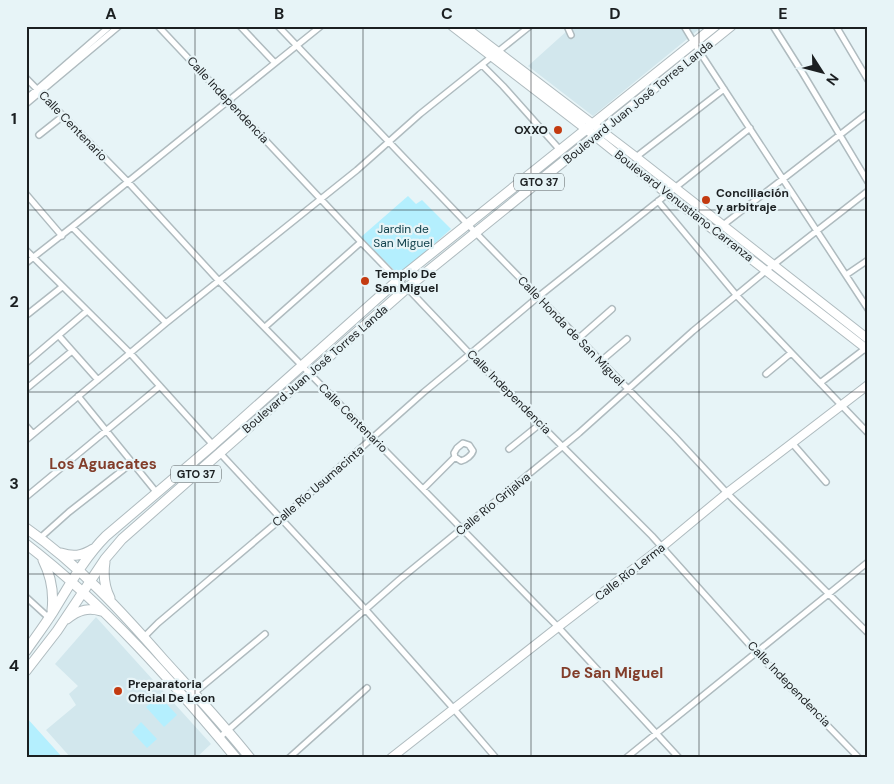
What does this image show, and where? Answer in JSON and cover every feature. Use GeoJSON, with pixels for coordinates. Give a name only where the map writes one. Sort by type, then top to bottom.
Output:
{"type":"FeatureCollection","features":[{"type":"Feature","properties":{"kind":"main road","name":"Boulevard Venustiano Carranza"},"geometry":{"type":"LineString","coordinates":[[452,26],[589,127]]}},
{"type":"Feature","properties":{"kind":"main road","name":"Boulevard Venustiano Carranza"},"geometry":{"type":"LineString","coordinates":[[464,26],[598,134],[667,194],[868,339]]}},
{"type":"Feature","properties":{"kind":"main road","name":"Boulevard Juan José Torres Landa"},"geometry":{"type":"LineString","coordinates":[[27,650],[71,582],[106,536],[213,445],[398,280],[715,26]]}},
{"type":"Feature","properties":{"kind":"main road","name":"Boulevard Juan José Torres Landa"},"geometry":{"type":"LineString","coordinates":[[26,671],[122,538],[407,288],[731,26]]}},
{"type":"Feature","properties":{"kind":"main road","name":"Boulevard Venustiano Carranza"},"geometry":{"type":"LineString","coordinates":[[598,134],[636,157],[723,225],[770,268],[867,349]]}},
{"type":"Feature","properties":{"kind":"main road","name":"Calle Río Lerma"},"geometry":{"type":"LineString","coordinates":[[391,758],[868,385]]}},
{"type":"Feature","properties":{"kind":"main road"},"geometry":{"type":"LineString","coordinates":[[26,528],[58,552],[116,606],[228,730],[250,758]]}},
{"type":"Feature","properties":{"kind":"main road"},"geometry":{"type":"LineString","coordinates":[[26,544],[106,614],[137,646],[236,758]]}},
{"type":"Feature","properties":{"kind":"main road"},"geometry":{"type":"LineString","coordinates":[[58,552],[69,556],[78,556],[96,548]]}},
{"type":"Feature","properties":{"kind":"main road"},"geometry":{"type":"LineString","coordinates":[[39,554],[52,584],[53,599],[50,616]]}},
{"type":"Feature","properties":{"kind":"main road"},"geometry":{"type":"LineString","coordinates":[[105,559],[105,584],[109,596],[116,606]]}},
{"type":"Feature","properties":{"kind":"main road"},"geometry":{"type":"LineString","coordinates":[[60,626],[81,610],[94,609],[106,614]]}},
{"type":"Feature","properties":{"kind":"street"},"geometry":{"type":"LineString","coordinates":[[26,104],[110,26]]}},
{"type":"Feature","properties":{"kind":"street"},"geometry":{"type":"LineString","coordinates":[[26,99],[39,91],[119,26]]}},
{"type":"Feature","properties":{"kind":"street","name":"Calle Independencia"},"geometry":{"type":"LineString","coordinates":[[158,26],[361,242],[662,547],[757,653],[859,758]]}},
{"type":"Feature","properties":{"kind":"street"},"geometry":{"type":"LineString","coordinates":[[240,26],[275,62]]}},
{"type":"Feature","properties":{"kind":"street","name":"Calle Honda de San Miguel"},"geometry":{"type":"LineString","coordinates":[[278,26],[728,493],[868,633]]}},
{"type":"Feature","properties":{"kind":"street"},"geometry":{"type":"LineString","coordinates":[[26,263],[321,26]]}},
{"type":"Feature","properties":{"kind":"street"},"geometry":{"type":"LineString","coordinates":[[26,440],[166,323],[321,199],[420,114],[530,26]]}},
{"type":"Feature","properties":{"kind":"street"},"geometry":{"type":"LineString","coordinates":[[567,26],[571,35]]}},
{"type":"Feature","properties":{"kind":"street"},"geometry":{"type":"LineString","coordinates":[[684,26],[868,310]]}},
{"type":"Feature","properties":{"kind":"street"},"geometry":{"type":"LineString","coordinates":[[773,26],[868,182]]}},
{"type":"Feature","properties":{"kind":"street"},"geometry":{"type":"LineString","coordinates":[[836,26],[868,80]]}},
{"type":"Feature","properties":{"kind":"street"},"geometry":{"type":"LineString","coordinates":[[482,65],[560,150]]}},
{"type":"Feature","properties":{"kind":"street","name":"Calle Centenario"},"geometry":{"type":"LineString","coordinates":[[26,78],[128,182],[219,281],[309,374],[558,627],[679,758]]}},
{"type":"Feature","properties":{"kind":"street"},"geometry":{"type":"LineString","coordinates":[[636,157],[724,89]]}},
{"type":"Feature","properties":{"kind":"street"},"geometry":{"type":"LineString","coordinates":[[723,225],[784,180],[868,113]]}},
{"type":"Feature","properties":{"kind":"street"},"geometry":{"type":"LineString","coordinates":[[39,135],[63,116]]}},
{"type":"Feature","properties":{"kind":"street","name":"Calle Río Usumacinta"},"geometry":{"type":"LineString","coordinates":[[144,637],[424,392],[538,297],[750,128]]}},
{"type":"Feature","properties":{"kind":"street","name":"Calle Río Grijalva"},"geometry":{"type":"LineString","coordinates":[[219,738],[398,580],[563,446],[693,331],[868,191]]}},
{"type":"Feature","properties":{"kind":"street"},"geometry":{"type":"LineString","coordinates":[[26,194],[62,236]]}},
{"type":"Feature","properties":{"kind":"street"},"geometry":{"type":"LineString","coordinates":[[658,201],[737,296],[868,433]]}},
{"type":"Feature","properties":{"kind":"street"},"geometry":{"type":"LineString","coordinates":[[72,227],[166,323]]}},
{"type":"Feature","properties":{"kind":"street"},"geometry":{"type":"LineString","coordinates":[[265,328],[361,242]]}},
{"type":"Feature","properties":{"kind":"street"},"geometry":{"type":"LineString","coordinates":[[26,250],[160,386],[366,610],[496,758]]}},
{"type":"Feature","properties":{"kind":"street"},"geometry":{"type":"LineString","coordinates":[[846,275],[868,260]]}},
{"type":"Feature","properties":{"kind":"street"},"geometry":{"type":"LineString","coordinates":[[28,314],[62,287]]}},
{"type":"Feature","properties":{"kind":"street"},"geometry":{"type":"LineString","coordinates":[[579,338],[612,309]]}},
{"type":"Feature","properties":{"kind":"street"},"geometry":{"type":"LineString","coordinates":[[26,364],[88,311]]}},
{"type":"Feature","properties":{"kind":"street"},"geometry":{"type":"LineString","coordinates":[[59,336],[98,380]]}},
{"type":"Feature","properties":{"kind":"street"},"geometry":{"type":"LineString","coordinates":[[601,361],[627,339]]}},
{"type":"Feature","properties":{"kind":"street"},"geometry":{"type":"LineString","coordinates":[[820,383],[867,349]]}},
{"type":"Feature","properties":{"kind":"street"},"geometry":{"type":"LineString","coordinates":[[26,389],[72,351]]}},
{"type":"Feature","properties":{"kind":"street"},"geometry":{"type":"LineString","coordinates":[[766,374],[791,353]]}},
{"type":"Feature","properties":{"kind":"street"},"geometry":{"type":"LineString","coordinates":[[26,497],[160,386]]}},
{"type":"Feature","properties":{"kind":"street"},"geometry":{"type":"LineString","coordinates":[[78,396],[157,493]]}},
{"type":"Feature","properties":{"kind":"street"},"geometry":{"type":"LineString","coordinates":[[509,449],[540,424]]}},
{"type":"Feature","properties":{"kind":"street"},"geometry":{"type":"LineString","coordinates":[[26,426],[33,434]]}},
{"type":"Feature","properties":{"kind":"street"},"geometry":{"type":"LineString","coordinates":[[792,443],[826,482]]}},
{"type":"Feature","properties":{"kind":"street"},"geometry":{"type":"LineString","coordinates":[[423,489],[455,458]]}},
{"type":"Feature","properties":{"kind":"street"},"geometry":{"type":"LineString","coordinates":[[40,538],[69,512],[132,462]]}},
{"type":"Feature","properties":{"kind":"street"},"geometry":{"type":"LineString","coordinates":[[626,758],[868,562]]}},
{"type":"Feature","properties":{"kind":"street"},"geometry":{"type":"LineString","coordinates":[[26,597],[50,616]]}},
{"type":"Feature","properties":{"kind":"street"},"geometry":{"type":"LineString","coordinates":[[194,693],[265,634]]}},
{"type":"Feature","properties":{"kind":"street"},"geometry":{"type":"LineString","coordinates":[[289,758],[368,688]]}},
{"type":"Feature","properties":{"kind":"shaded area"},"geometry":{"type":"Polygon","coordinates":[[[570,26],[703,26],[593,116],[528,66],[568,30],[570,26]]]}},
{"type":"Feature","properties":{"kind":"shaded area","name":"Preparatoria Oficial De Leon"},"geometry":{"type":"Polygon","coordinates":[[[96,617],[211,744],[196,758],[71,758],[46,730],[76,705],[69,694],[78,686],[55,664],[96,617]]]}},
{"type":"Feature","properties":{"kind":"green space","name":"Jardin de San Miguel"},"geometry":{"type":"Polygon","coordinates":[[[408,196],[416,204],[422,200],[451,229],[399,275],[361,237],[408,196]]]}},
{"type":"Feature","properties":{"kind":"green space"},"geometry":{"type":"Polygon","coordinates":[[[158,695],[177,715],[164,727],[146,707],[158,695]]]}},
{"type":"Feature","properties":{"kind":"green space"},"geometry":{"type":"Polygon","coordinates":[[[26,717],[63,758],[26,758],[26,717]]]}},
{"type":"Feature","properties":{"kind":"green space"},"geometry":{"type":"Polygon","coordinates":[[[141,722],[157,739],[147,748],[132,732],[141,722]]]}},
{"type":"Feature","properties":{"kind":"place","name":"OXXO"},"geometry":{"type":"Point","coordinates":[558,130]}},
{"type":"Feature","properties":{"kind":"place","name":"Conciliación y arbitraje"},"geometry":{"type":"Point","coordinates":[706,200]}},
{"type":"Feature","properties":{"kind":"place","name":"Templo De San Miguel"},"geometry":{"type":"Point","coordinates":[365,281]}},
{"type":"Feature","properties":{"kind":"place","name":"Preparatoria Oficial De Leon"},"geometry":{"type":"Point","coordinates":[118,691]}},
{"type":"Feature","properties":{"kind":"district","name":"Los Aguacates"},"geometry":{"type":"Point","coordinates":[103,464]}},
{"type":"Feature","properties":{"kind":"district","name":"De San Miguel"},"geometry":{"type":"Point","coordinates":[612,673]}}]}
